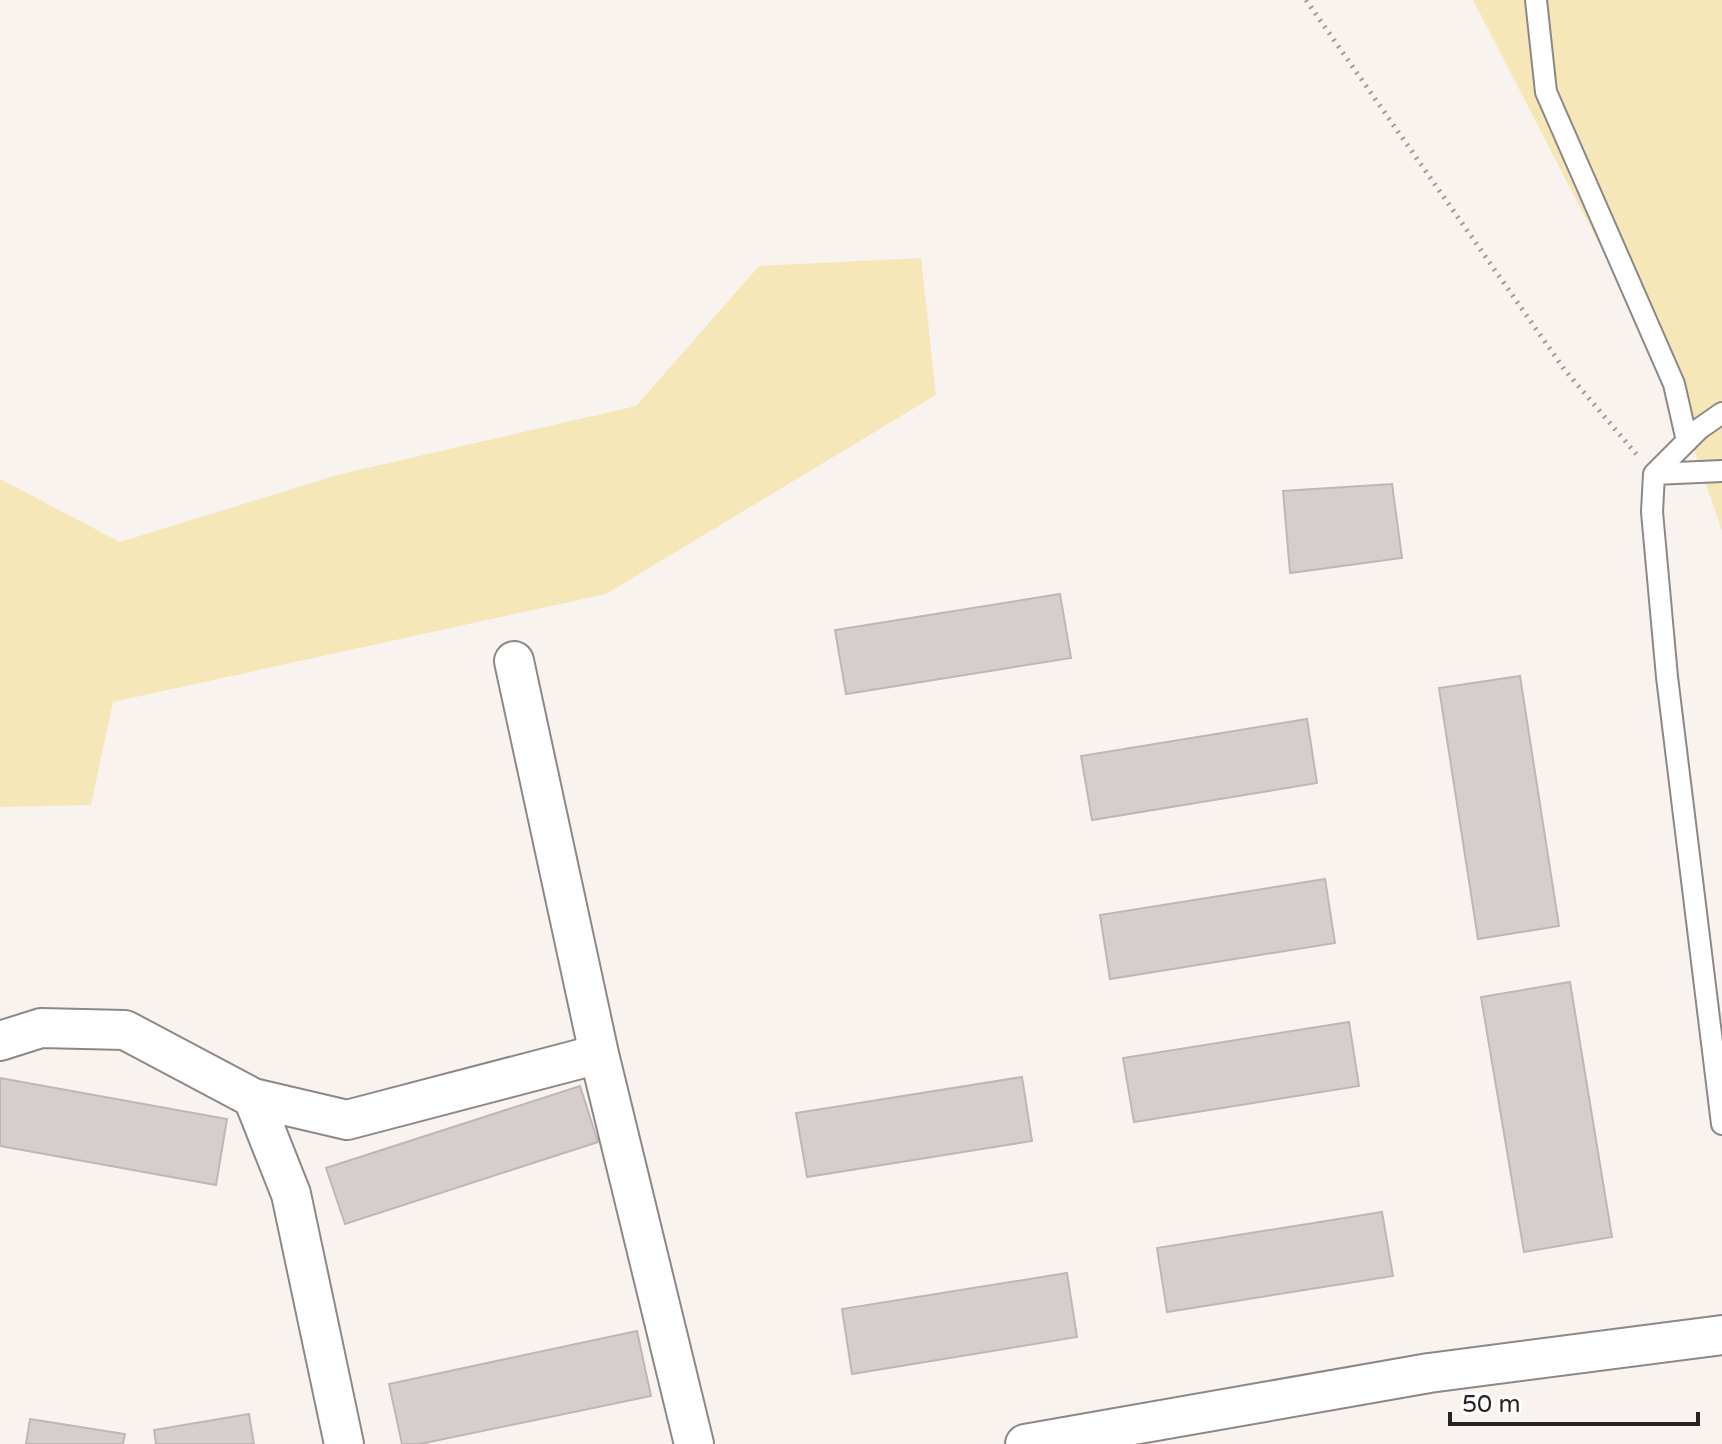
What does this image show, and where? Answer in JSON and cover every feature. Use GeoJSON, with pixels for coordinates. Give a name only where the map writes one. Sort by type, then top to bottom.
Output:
{"type":"FeatureCollection","features":[{"type":"Feature","properties":{"kind":"street"},"geometry":{"type":"LineString","coordinates":[[514,661],[599,1054],[694,1444]]}},
{"type":"Feature","properties":{"kind":"street"},"geometry":{"type":"LineString","coordinates":[[0,1041],[41,1028],[125,1030],[253,1098],[347,1120],[599,1054]]}},
{"type":"Feature","properties":{"kind":"street"},"geometry":{"type":"LineString","coordinates":[[253,1098],[291,1194],[344,1444]]}},
{"type":"Feature","properties":{"kind":"street"},"geometry":{"type":"LineString","coordinates":[[1025,1444],[1429,1373],[1722,1335]]}},
{"type":"Feature","properties":{"kind":"lane"},"geometry":{"type":"LineString","coordinates":[[1536,0],[1546,92],[1674,384],[1687,441]]}},
{"type":"Feature","properties":{"kind":"lane"},"geometry":{"type":"LineString","coordinates":[[1722,413],[1687,441],[1654,474],[1652,512],[1667,677],[1722,1124]]}},
{"type":"Feature","properties":{"kind":"lane"},"geometry":{"type":"LineString","coordinates":[[1654,474],[1722,471]]}},
{"type":"Feature","properties":{"kind":"path"},"geometry":{"type":"LineString","coordinates":[[1306,0],[1564,369],[1654,474]]}},
{"type":"Feature","properties":{"kind":"shaded area"},"geometry":{"type":"Polygon","coordinates":[[[1473,0],[1722,0],[1722,531],[1672,385],[1473,0]]]}},
{"type":"Feature","properties":{"kind":"shaded area"},"geometry":{"type":"Polygon","coordinates":[[[921,258],[936,395],[606,594],[113,702],[91,805],[0,807],[0,479],[120,542],[337,475],[636,406],[759,266],[921,258]]]}},
{"type":"Feature","properties":{"kind":"building"},"geometry":{"type":"Polygon","coordinates":[[[1392,484],[1402,558],[1290,573],[1283,491],[1392,484]]]}},
{"type":"Feature","properties":{"kind":"building"},"geometry":{"type":"Polygon","coordinates":[[[1060,594],[1071,658],[846,694],[835,630],[1060,594]]]}},
{"type":"Feature","properties":{"kind":"building"},"geometry":{"type":"Polygon","coordinates":[[[1520,676],[1559,926],[1478,939],[1439,688],[1520,676]]]}},
{"type":"Feature","properties":{"kind":"building"},"geometry":{"type":"Polygon","coordinates":[[[1307,719],[1317,783],[1092,820],[1081,756],[1307,719]]]}},
{"type":"Feature","properties":{"kind":"building"},"geometry":{"type":"Polygon","coordinates":[[[1325,879],[1335,943],[1110,979],[1100,915],[1325,879]]]}},
{"type":"Feature","properties":{"kind":"building"},"geometry":{"type":"Polygon","coordinates":[[[1570,982],[1612,1237],[1524,1252],[1481,997],[1570,982]]]}},
{"type":"Feature","properties":{"kind":"building"},"geometry":{"type":"Polygon","coordinates":[[[1349,1022],[1359,1086],[1134,1122],[1123,1058],[1349,1022]]]}},
{"type":"Feature","properties":{"kind":"building"},"geometry":{"type":"Polygon","coordinates":[[[1022,1077],[1032,1141],[807,1177],[796,1113],[1022,1077]]]}},
{"type":"Feature","properties":{"kind":"building"},"geometry":{"type":"Polygon","coordinates":[[[0,1078],[227,1119],[216,1185],[0,1146],[0,1078]]]}},
{"type":"Feature","properties":{"kind":"building"},"geometry":{"type":"Polygon","coordinates":[[[580,1086],[598,1142],[345,1224],[326,1168],[580,1086]]]}},
{"type":"Feature","properties":{"kind":"building"},"geometry":{"type":"Polygon","coordinates":[[[1382,1212],[1393,1276],[1167,1312],[1157,1248],[1382,1212]]]}},
{"type":"Feature","properties":{"kind":"building"},"geometry":{"type":"Polygon","coordinates":[[[1067,1273],[1077,1337],[852,1374],[842,1309],[1067,1273]]]}},
{"type":"Feature","properties":{"kind":"building"},"geometry":{"type":"Polygon","coordinates":[[[637,1331],[651,1396],[420,1444],[402,1444],[389,1384],[637,1331]]]}},
{"type":"Feature","properties":{"kind":"building"},"geometry":{"type":"Polygon","coordinates":[[[249,1414],[254,1444],[156,1444],[154,1430],[249,1414]]]}},
{"type":"Feature","properties":{"kind":"building"},"geometry":{"type":"Polygon","coordinates":[[[30,1419],[125,1434],[123,1444],[26,1444],[30,1419]]]}}]}
